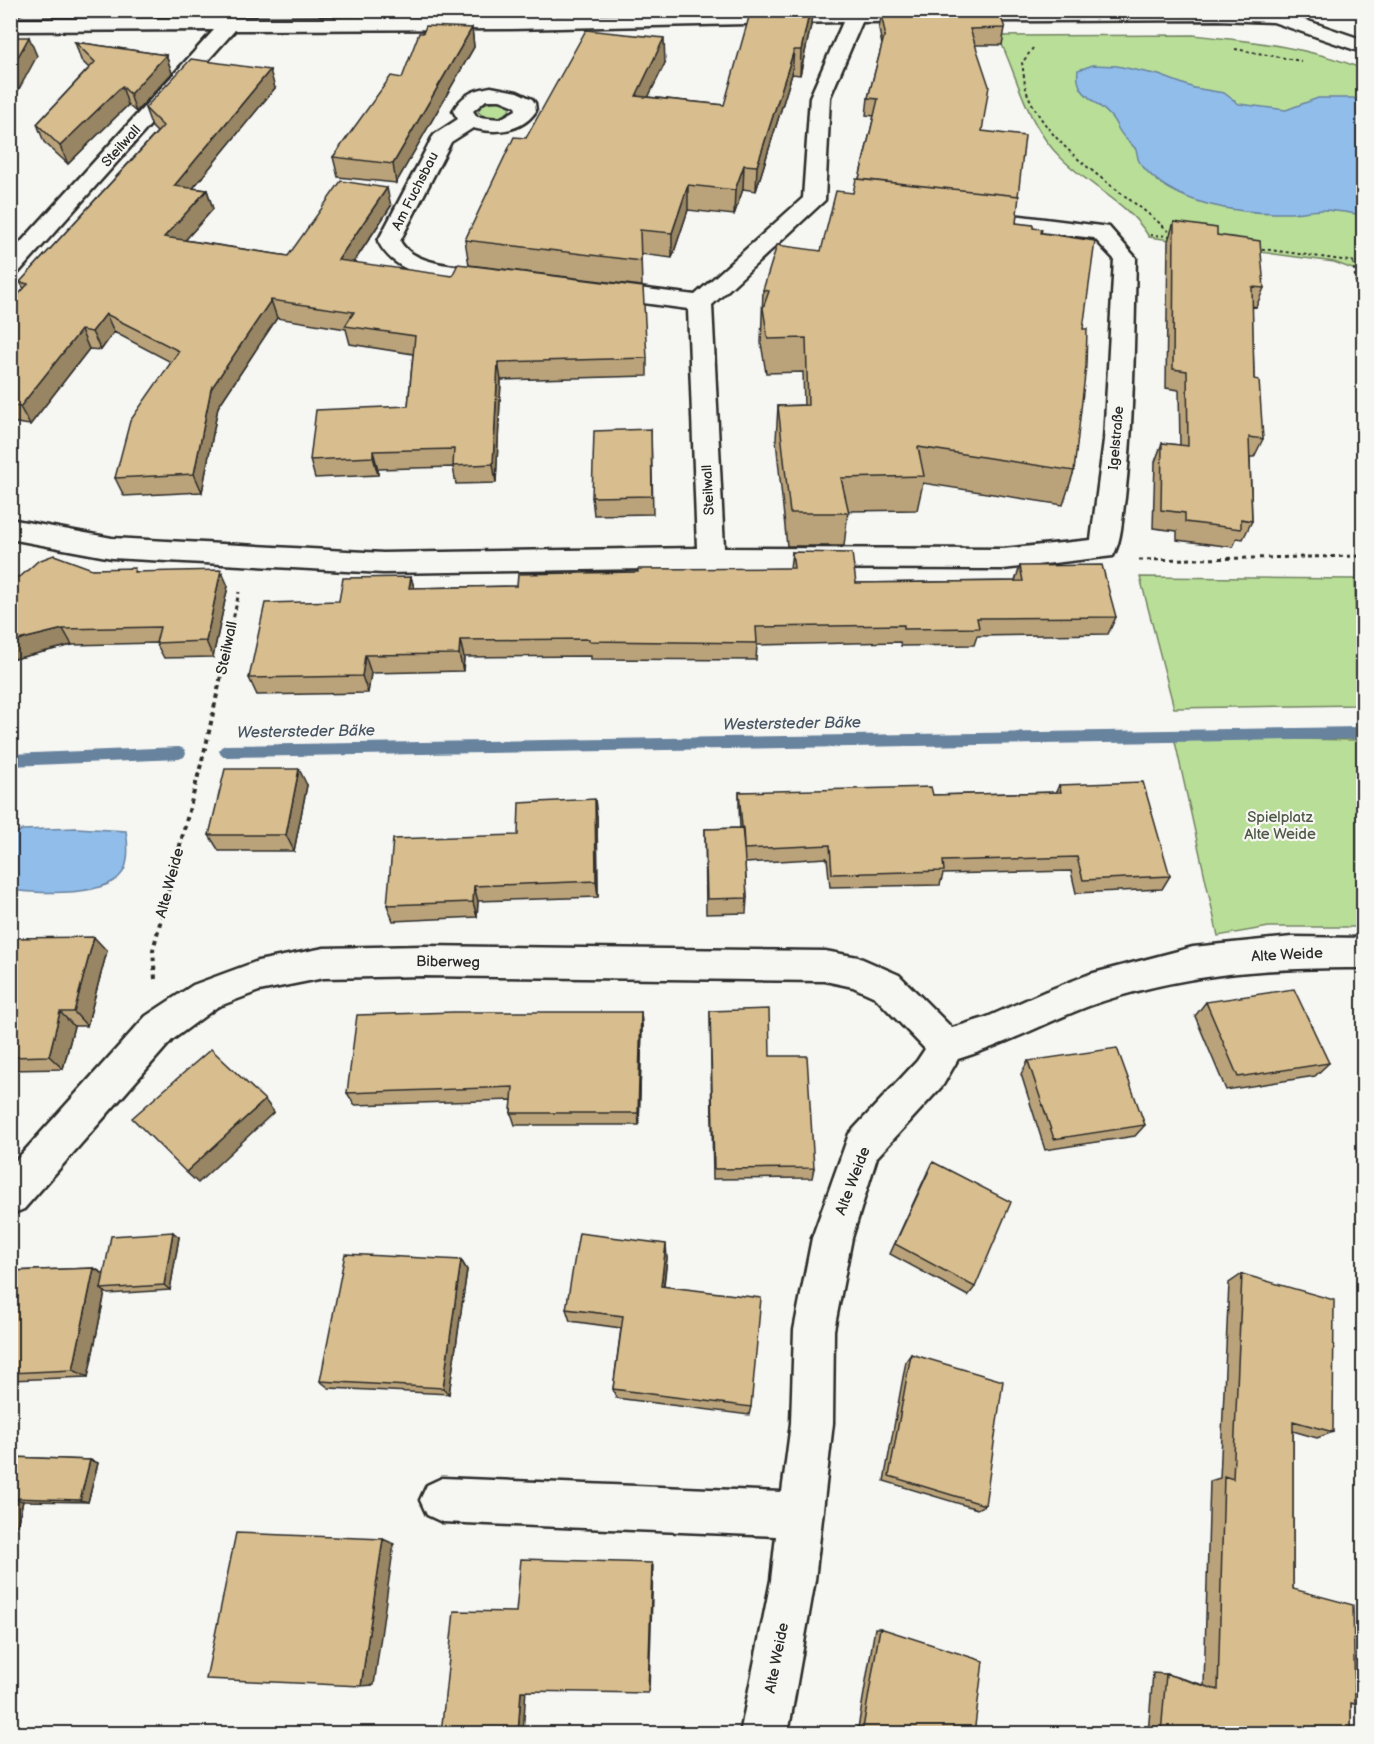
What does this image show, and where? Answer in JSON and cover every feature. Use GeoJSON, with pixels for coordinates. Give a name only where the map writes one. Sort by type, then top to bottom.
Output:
{"type":"FeatureCollection","features":[{"type":"Feature","properties":{"kind":"street"},"geometry":{"type":"LineString","coordinates":[[10,25],[69,18],[231,23],[511,23],[854,13],[1218,14],[1271,12],[1364,47]]}},
{"type":"Feature","properties":{"kind":"street"},"geometry":{"type":"LineString","coordinates":[[582,288],[700,303],[826,201],[820,97],[854,13]]}},
{"type":"Feature","properties":{"kind":"street","name":"Steilwall"},"geometry":{"type":"LineString","coordinates":[[10,268],[231,23]]}},
{"type":"Feature","properties":{"kind":"street","name":"Am Fuchsbau"},"geometry":{"type":"LineString","coordinates":[[470,121],[442,138],[389,241],[393,250],[410,263],[420,267],[523,280]]}},
{"type":"Feature","properties":{"kind":"street","name":"Igelstraße"},"geometry":{"type":"LineString","coordinates":[[952,215],[1101,232],[1125,258],[1118,414],[1108,524],[1103,549]]}},
{"type":"Feature","properties":{"kind":"street","name":"Steilwall"},"geometry":{"type":"LineString","coordinates":[[700,303],[711,558]]}},
{"type":"Feature","properties":{"kind":"street"},"geometry":{"type":"LineString","coordinates":[[10,529],[112,549],[383,563],[711,558],[1003,559],[1103,549]]}},
{"type":"Feature","properties":{"kind":"street","name":"Alte Weide"},"geometry":{"type":"LineString","coordinates":[[764,1734],[793,1580],[812,1423],[814,1330],[832,1238],[862,1147],[930,1073],[946,1046],[991,1033],[1056,1003],[1090,990],[1193,962],[1292,952],[1364,953]]}},
{"type":"Feature","properties":{"kind":"street","name":"Biberweg"},"geometry":{"type":"LineString","coordinates":[[10,1196],[159,1028],[205,996],[258,976],[324,963],[825,966],[858,972],[887,986],[946,1046]]}},
{"type":"Feature","properties":{"kind":"street"},"geometry":{"type":"LineString","coordinates":[[442,1500],[801,1515]]}},
{"type":"Feature","properties":{"kind":"path"},"geometry":{"type":"LineString","coordinates":[[1036,44],[1022,63],[1027,94],[1044,121],[1089,170],[1149,212],[1173,236],[1185,238]]}},
{"type":"Feature","properties":{"kind":"path"},"geometry":{"type":"LineString","coordinates":[[1252,247],[1364,263]]}},
{"type":"Feature","properties":{"kind":"path"},"geometry":{"type":"LineString","coordinates":[[1353,262],[1364,339]]}},
{"type":"Feature","properties":{"kind":"path"},"geometry":{"type":"LineString","coordinates":[[1103,549],[1138,560],[1364,556]]}},
{"type":"Feature","properties":{"kind":"path","name":"Steilwall"},"geometry":{"type":"LineString","coordinates":[[207,741],[246,556]]}},
{"type":"Feature","properties":{"kind":"path","name":"Alte Weide"},"geometry":{"type":"LineString","coordinates":[[159,1028],[153,950],[207,741]]}},
{"type":"Feature","properties":{"kind":"green space"},"geometry":{"type":"Polygon","coordinates":[[[1193,35],[1301,50],[1363,69],[1363,273],[1334,262],[1149,237],[1131,214],[1072,168],[1049,144],[1031,115],[998,36],[1193,35]]]}},
{"type":"Feature","properties":{"kind":"green space"},"geometry":{"type":"Polygon","coordinates":[[[497,101],[506,103],[510,108],[508,113],[493,118],[478,112],[482,104],[497,101]]]}},
{"type":"Feature","properties":{"kind":"green space"},"geometry":{"type":"Polygon","coordinates":[[[1140,577],[1355,579],[1357,705],[1174,708],[1140,577]]]}},
{"type":"Feature","properties":{"kind":"green space","name":"Spielplatz Alte Weide"},"geometry":{"type":"Polygon","coordinates":[[[1174,737],[1358,740],[1364,823],[1363,927],[1269,927],[1218,936],[1174,737]]]}},
{"type":"Feature","properties":{"kind":"water"},"geometry":{"type":"Polygon","coordinates":[[[1093,65],[1117,66],[1159,75],[1194,88],[1224,93],[1239,104],[1286,110],[1318,98],[1354,98],[1363,109],[1363,215],[1328,210],[1295,213],[1251,212],[1209,204],[1170,189],[1154,178],[1140,163],[1135,148],[1112,118],[1083,92],[1078,79],[1078,70],[1093,65]]]}},
{"type":"Feature","properties":{"kind":"water"},"geometry":{"type":"Polygon","coordinates":[[[76,828],[126,831],[127,859],[125,868],[118,878],[106,885],[73,892],[11,890],[11,836],[22,830],[76,828]]]}},
{"type":"Feature","properties":{"kind":"building"},"geometry":{"type":"Polygon","coordinates":[[[751,10],[810,10],[801,50],[794,50],[757,166],[744,165],[735,190],[688,185],[672,233],[640,230],[641,261],[465,240],[514,137],[526,138],[586,30],[664,38],[636,96],[724,105],[751,10]]]}},
{"type":"Feature","properties":{"kind":"building"},"geometry":{"type":"Polygon","coordinates":[[[882,10],[998,10],[1005,28],[970,29],[989,86],[982,131],[1025,136],[1018,196],[859,179],[878,99],[868,98],[885,33],[882,10]]]}},
{"type":"Feature","properties":{"kind":"building"},"geometry":{"type":"Polygon","coordinates":[[[426,26],[472,28],[393,164],[333,157],[391,76],[402,78],[419,33],[423,33],[426,26]]]}},
{"type":"Feature","properties":{"kind":"building"},"geometry":{"type":"Polygon","coordinates":[[[10,37],[29,37],[10,71],[10,37]]]}},
{"type":"Feature","properties":{"kind":"building"},"geometry":{"type":"Polygon","coordinates":[[[75,42],[166,55],[130,94],[122,86],[60,146],[37,124],[95,62],[75,42]]]}},
{"type":"Feature","properties":{"kind":"building"},"geometry":{"type":"Polygon","coordinates":[[[191,59],[270,70],[174,186],[207,190],[164,237],[288,256],[341,181],[387,188],[338,260],[452,276],[458,264],[643,287],[647,358],[498,362],[493,464],[453,466],[454,449],[373,451],[373,457],[310,460],[316,410],[408,406],[415,336],[345,326],[354,312],[271,300],[211,389],[194,474],[115,478],[130,421],[179,351],[106,314],[92,332],[81,330],[20,407],[10,405],[10,304],[28,284],[20,282],[163,126],[145,108],[191,59]]]}},
{"type":"Feature","properties":{"kind":"building"},"geometry":{"type":"Polygon","coordinates":[[[856,179],[1019,196],[1016,223],[1033,225],[1033,228],[1042,229],[1041,233],[1095,241],[1083,329],[1087,329],[1086,366],[1074,471],[918,447],[924,476],[841,478],[849,513],[790,513],[778,406],[808,405],[806,338],[768,339],[763,308],[769,291],[763,290],[777,245],[821,251],[836,191],[853,193],[856,179]]]}},
{"type":"Feature","properties":{"kind":"building"},"geometry":{"type":"Polygon","coordinates":[[[1174,222],[1217,228],[1217,235],[1260,241],[1264,288],[1252,287],[1254,379],[1259,380],[1263,439],[1249,437],[1252,521],[1241,519],[1241,529],[1185,522],[1185,513],[1161,510],[1162,443],[1188,446],[1187,371],[1173,369],[1174,222]]]}},
{"type":"Feature","properties":{"kind":"building"},"geometry":{"type":"Polygon","coordinates":[[[651,429],[652,496],[592,497],[594,431],[651,429]]]}},
{"type":"Feature","properties":{"kind":"building"},"geometry":{"type":"Polygon","coordinates":[[[792,552],[852,553],[856,583],[1023,581],[1020,566],[1102,565],[1116,617],[977,618],[979,628],[904,629],[904,625],[756,627],[757,643],[589,641],[589,639],[460,640],[459,654],[365,655],[362,676],[249,678],[265,603],[339,601],[343,578],[411,577],[409,588],[517,586],[518,574],[638,572],[638,569],[794,568],[792,552]]]}},
{"type":"Feature","properties":{"kind":"building"},"geometry":{"type":"Polygon","coordinates":[[[54,555],[92,569],[135,568],[134,572],[221,570],[206,641],[156,643],[160,627],[63,629],[10,642],[10,579],[21,576],[38,561],[54,555]]]}},
{"type":"Feature","properties":{"kind":"building"},"geometry":{"type":"Polygon","coordinates":[[[225,769],[299,769],[286,835],[209,835],[225,769]]]}},
{"type":"Feature","properties":{"kind":"building"},"geometry":{"type":"Polygon","coordinates":[[[1143,782],[1170,876],[1083,880],[1077,857],[943,861],[944,871],[832,874],[830,845],[744,849],[739,792],[931,787],[933,795],[1061,792],[1059,785],[1143,782]]]}},
{"type":"Feature","properties":{"kind":"building"},"geometry":{"type":"Polygon","coordinates":[[[595,799],[596,881],[474,886],[473,902],[387,905],[393,839],[518,835],[519,803],[595,799]]]}},
{"type":"Feature","properties":{"kind":"building"},"geometry":{"type":"Polygon","coordinates":[[[743,828],[747,898],[707,899],[705,829],[743,828]]]}},
{"type":"Feature","properties":{"kind":"building"},"geometry":{"type":"Polygon","coordinates":[[[94,937],[74,1012],[60,1012],[49,1056],[10,1057],[10,938],[94,937]]]}},
{"type":"Feature","properties":{"kind":"building"},"geometry":{"type":"Polygon","coordinates":[[[1294,989],[1329,1063],[1238,1077],[1206,1002],[1294,989]]]}},
{"type":"Feature","properties":{"kind":"building"},"geometry":{"type":"Polygon","coordinates":[[[769,1009],[770,1056],[807,1056],[814,1168],[714,1169],[710,1011],[769,1009]]]}},
{"type":"Feature","properties":{"kind":"building"},"geometry":{"type":"Polygon","coordinates":[[[454,1012],[641,1012],[638,1113],[511,1113],[513,1087],[347,1093],[357,1015],[454,1012]]]}},
{"type":"Feature","properties":{"kind":"building"},"geometry":{"type":"Polygon","coordinates":[[[1117,1048],[1145,1125],[1054,1139],[1028,1061],[1117,1048]]]}},
{"type":"Feature","properties":{"kind":"building"},"geometry":{"type":"Polygon","coordinates":[[[211,1049],[265,1100],[186,1172],[132,1118],[211,1049]]]}},
{"type":"Feature","properties":{"kind":"building"},"geometry":{"type":"Polygon","coordinates":[[[933,1162],[1011,1202],[975,1287],[895,1244],[933,1162]]]}},
{"type":"Feature","properties":{"kind":"building"},"geometry":{"type":"Polygon","coordinates":[[[173,1232],[164,1285],[101,1289],[111,1236],[173,1232]]]}},
{"type":"Feature","properties":{"kind":"building"},"geometry":{"type":"Polygon","coordinates":[[[579,1233],[666,1244],[661,1286],[761,1298],[751,1407],[613,1389],[623,1316],[566,1309],[579,1233]]]}},
{"type":"Feature","properties":{"kind":"building"},"geometry":{"type":"Polygon","coordinates":[[[345,1254],[461,1260],[443,1388],[320,1381],[345,1254]]]}},
{"type":"Feature","properties":{"kind":"building"},"geometry":{"type":"Polygon","coordinates":[[[94,1268],[73,1370],[10,1373],[10,1271],[94,1268]]]}},
{"type":"Feature","properties":{"kind":"building"},"geometry":{"type":"Polygon","coordinates":[[[1242,1274],[1334,1300],[1333,1432],[1293,1421],[1293,1589],[1353,1605],[1355,1704],[1351,1703],[1351,1734],[1161,1734],[1166,1674],[1218,1690],[1224,1476],[1233,1479],[1242,1274]]]}},
{"type":"Feature","properties":{"kind":"building"},"geometry":{"type":"Polygon","coordinates":[[[911,1354],[1003,1381],[985,1505],[889,1476],[911,1354]]]}},
{"type":"Feature","properties":{"kind":"building"},"geometry":{"type":"Polygon","coordinates":[[[10,1457],[90,1460],[80,1500],[10,1498],[10,1457]]]}},
{"type":"Feature","properties":{"kind":"building"},"geometry":{"type":"Polygon","coordinates":[[[236,1533],[383,1539],[361,1686],[206,1679],[236,1533]]]}},
{"type":"Feature","properties":{"kind":"building"},"geometry":{"type":"Polygon","coordinates":[[[521,1559],[652,1563],[648,1693],[521,1691],[518,1734],[441,1734],[454,1611],[516,1612],[521,1559]]]}},
{"type":"Feature","properties":{"kind":"building"},"geometry":{"type":"Polygon","coordinates":[[[880,1628],[983,1661],[974,1734],[862,1734],[880,1628]]]}},
{"type":"Feature","properties":{"kind":"waterway","name":"Westersteder Bäke"},"geometry":{"type":"LineString","coordinates":[[226,751],[1359,733]]}},
{"type":"Feature","properties":{"kind":"waterway","name":"Westersteder Bäke"},"geometry":{"type":"LineString","coordinates":[[10,760],[179,753]]}}]}
